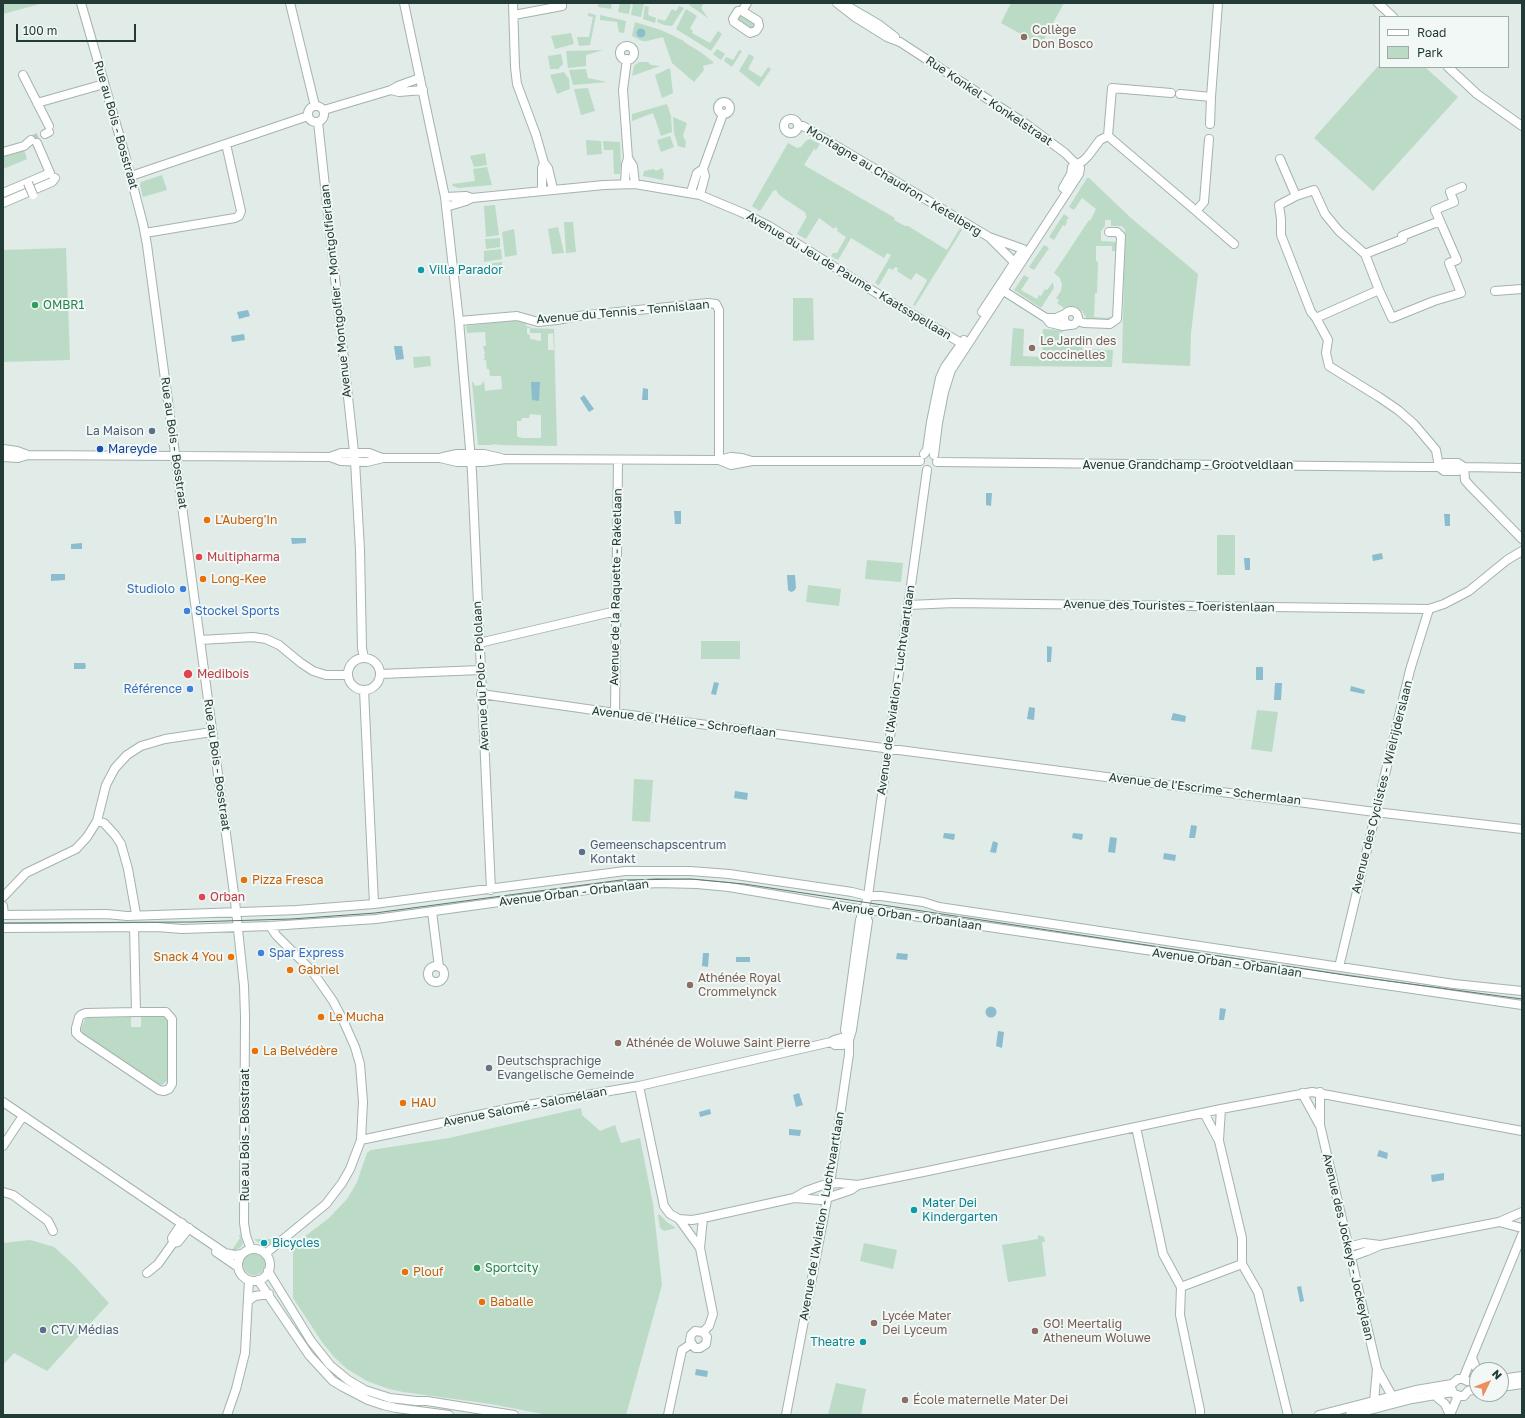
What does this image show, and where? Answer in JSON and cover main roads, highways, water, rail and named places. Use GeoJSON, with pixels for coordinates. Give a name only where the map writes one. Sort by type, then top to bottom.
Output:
{"type":"FeatureCollection","features":[{"type":"Feature","properties":{"kind":"water"},"geometry":{"type":"Polygon","coordinates":[[[641,28],[646,33],[641,38],[636,33],[641,28]]]}},
{"type":"Feature","properties":{"kind":"water"},"geometry":{"type":"Polygon","coordinates":[[[248,310],[250,316],[239,319],[237,312],[248,310]]]}},
{"type":"Feature","properties":{"kind":"water"},"geometry":{"type":"Polygon","coordinates":[[[244,334],[245,340],[232,342],[231,336],[244,334]]]}},
{"type":"Feature","properties":{"kind":"water"},"geometry":{"type":"Polygon","coordinates":[[[394,346],[402,346],[404,359],[396,360],[394,346]]]}},
{"type":"Feature","properties":{"kind":"water"},"geometry":{"type":"Polygon","coordinates":[[[531,382],[540,382],[539,401],[532,400],[531,382]]]}},
{"type":"Feature","properties":{"kind":"water"},"geometry":{"type":"Polygon","coordinates":[[[643,388],[648,389],[648,400],[642,400],[643,388]]]}},
{"type":"Feature","properties":{"kind":"water"},"geometry":{"type":"Polygon","coordinates":[[[584,395],[594,409],[589,412],[580,398],[584,395]]]}},
{"type":"Feature","properties":{"kind":"water"},"geometry":{"type":"Polygon","coordinates":[[[986,493],[992,493],[991,506],[986,505],[986,493]]]}},
{"type":"Feature","properties":{"kind":"water"},"geometry":{"type":"Polygon","coordinates":[[[674,511],[681,511],[681,524],[675,524],[674,511]]]}},
{"type":"Feature","properties":{"kind":"water"},"geometry":{"type":"Polygon","coordinates":[[[1444,514],[1450,514],[1450,526],[1445,526],[1444,514]]]}},
{"type":"Feature","properties":{"kind":"water"},"geometry":{"type":"Polygon","coordinates":[[[291,538],[306,538],[306,543],[292,544],[291,538]]]}},
{"type":"Feature","properties":{"kind":"water"},"geometry":{"type":"Polygon","coordinates":[[[82,543],[82,549],[71,549],[71,544],[82,543]]]}},
{"type":"Feature","properties":{"kind":"water"},"geometry":{"type":"Polygon","coordinates":[[[1382,553],[1383,559],[1373,561],[1372,555],[1382,553]]]}},
{"type":"Feature","properties":{"kind":"water"},"geometry":{"type":"Polygon","coordinates":[[[1244,558],[1250,558],[1250,570],[1245,570],[1244,558]]]}},
{"type":"Feature","properties":{"kind":"water"},"geometry":{"type":"Polygon","coordinates":[[[51,574],[65,574],[65,580],[51,581],[51,574]]]}},
{"type":"Feature","properties":{"kind":"water"},"geometry":{"type":"Polygon","coordinates":[[[787,575],[795,575],[796,588],[791,592],[788,590],[787,575]]]}},
{"type":"Feature","properties":{"kind":"water"},"geometry":{"type":"Polygon","coordinates":[[[1047,646],[1052,647],[1051,662],[1047,662],[1047,646]]]}},
{"type":"Feature","properties":{"kind":"water"},"geometry":{"type":"Polygon","coordinates":[[[74,663],[85,663],[85,669],[74,669],[74,663]]]}},
{"type":"Feature","properties":{"kind":"water"},"geometry":{"type":"Polygon","coordinates":[[[1256,667],[1263,667],[1263,680],[1256,680],[1256,667]]]}},
{"type":"Feature","properties":{"kind":"water"},"geometry":{"type":"Polygon","coordinates":[[[714,682],[719,683],[716,695],[711,694],[714,682]]]}},
{"type":"Feature","properties":{"kind":"water"},"geometry":{"type":"Polygon","coordinates":[[[1275,683],[1282,683],[1281,700],[1274,700],[1275,683]]]}},
{"type":"Feature","properties":{"kind":"water"},"geometry":{"type":"Polygon","coordinates":[[[1351,686],[1365,690],[1364,694],[1350,691],[1351,686]]]}},
{"type":"Feature","properties":{"kind":"water"},"geometry":{"type":"Polygon","coordinates":[[[1029,707],[1035,708],[1034,720],[1027,719],[1029,707]]]}},
{"type":"Feature","properties":{"kind":"water"},"geometry":{"type":"Polygon","coordinates":[[[1173,713],[1186,716],[1185,722],[1171,720],[1173,713]]]}},
{"type":"Feature","properties":{"kind":"water"},"geometry":{"type":"Polygon","coordinates":[[[735,791],[748,793],[747,800],[734,798],[735,791]]]}},
{"type":"Feature","properties":{"kind":"water"},"geometry":{"type":"Polygon","coordinates":[[[1191,825],[1197,826],[1195,838],[1189,838],[1191,825]]]}},
{"type":"Feature","properties":{"kind":"water"},"geometry":{"type":"Polygon","coordinates":[[[944,833],[955,834],[954,840],[943,838],[944,833]]]}},
{"type":"Feature","properties":{"kind":"water"},"geometry":{"type":"Polygon","coordinates":[[[1073,833],[1083,834],[1082,840],[1072,838],[1073,833]]]}},
{"type":"Feature","properties":{"kind":"water"},"geometry":{"type":"Polygon","coordinates":[[[1110,837],[1117,838],[1115,853],[1108,852],[1110,837]]]}},
{"type":"Feature","properties":{"kind":"water"},"geometry":{"type":"Polygon","coordinates":[[[993,841],[998,843],[996,853],[990,852],[993,841]]]}},
{"type":"Feature","properties":{"kind":"water"},"geometry":{"type":"Polygon","coordinates":[[[1164,853],[1176,855],[1175,861],[1163,859],[1164,853]]]}},
{"type":"Feature","properties":{"kind":"water"},"geometry":{"type":"Polygon","coordinates":[[[703,953],[709,953],[708,967],[702,966],[703,953]]]}},
{"type":"Feature","properties":{"kind":"water"},"geometry":{"type":"Polygon","coordinates":[[[897,953],[908,954],[907,960],[896,959],[897,953]]]}},
{"type":"Feature","properties":{"kind":"water"},"geometry":{"type":"Polygon","coordinates":[[[736,957],[750,957],[750,962],[736,962],[736,957]]]}},
{"type":"Feature","properties":{"kind":"water"},"geometry":{"type":"Polygon","coordinates":[[[989,1007],[993,1007],[995,1008],[995,1016],[989,1017],[986,1014],[986,1010],[989,1007]]]}},
{"type":"Feature","properties":{"kind":"water"},"geometry":{"type":"Polygon","coordinates":[[[1220,1008],[1226,1009],[1224,1020],[1219,1020],[1220,1008]]]}},
{"type":"Feature","properties":{"kind":"water"},"geometry":{"type":"Polygon","coordinates":[[[998,1031],[1004,1032],[1002,1048],[996,1046],[998,1031]]]}},
{"type":"Feature","properties":{"kind":"water"},"geometry":{"type":"Polygon","coordinates":[[[799,1093],[803,1105],[796,1107],[793,1095],[799,1093]]]}},
{"type":"Feature","properties":{"kind":"water"},"geometry":{"type":"Polygon","coordinates":[[[710,1109],[711,1114],[700,1117],[699,1112],[710,1109]]]}},
{"type":"Feature","properties":{"kind":"water"},"geometry":{"type":"Polygon","coordinates":[[[789,1129],[801,1130],[800,1136],[789,1135],[789,1129]]]}},
{"type":"Feature","properties":{"kind":"water"},"geometry":{"type":"Polygon","coordinates":[[[1379,1150],[1388,1153],[1387,1159],[1377,1156],[1379,1150]]]}},
{"type":"Feature","properties":{"kind":"water"},"geometry":{"type":"Polygon","coordinates":[[[1444,1173],[1444,1180],[1432,1182],[1431,1175],[1444,1173]]]}},
{"type":"Feature","properties":{"kind":"water"},"geometry":{"type":"Polygon","coordinates":[[[1301,1286],[1304,1301],[1300,1302],[1297,1287],[1301,1286]]]}},
{"type":"Feature","properties":{"kind":"water"},"geometry":{"type":"Polygon","coordinates":[[[696,1369],[708,1371],[707,1377],[695,1375],[696,1369]]]}},
{"type":"Feature","properties":{"kind":"tunnel"},"geometry":{"type":"LineString","coordinates":[[31,140],[45,134]]}},
{"type":"Feature","properties":{"kind":"tram line"},"geometry":{"type":"LineString","coordinates":[[3,923],[191,922],[291,919],[375,913],[621,880],[691,879],[744,884],[1351,976],[1522,999]]}},
{"type":"Feature","properties":{"kind":"place","name":"Collège Don Bosco"},"geometry":{"type":"Point","coordinates":[1024,37]}},
{"type":"Feature","properties":{"kind":"place","name":"Villa Parador"},"geometry":{"type":"Point","coordinates":[421,270]}},
{"type":"Feature","properties":{"kind":"place","name":"OMBR1"},"geometry":{"type":"Point","coordinates":[35,305]}},
{"type":"Feature","properties":{"kind":"place","name":"Le Jardin des coccinelles"},"geometry":{"type":"Point","coordinates":[1032,348]}},
{"type":"Feature","properties":{"kind":"place","name":"La Maison"},"geometry":{"type":"Point","coordinates":[152,431]}},
{"type":"Feature","properties":{"kind":"place","name":"Mareyde"},"geometry":{"type":"Point","coordinates":[100,449]}},
{"type":"Feature","properties":{"kind":"place","name":"L'Auberg'In"},"geometry":{"type":"Point","coordinates":[207,520]}},
{"type":"Feature","properties":{"kind":"place","name":"Multipharma"},"geometry":{"type":"Point","coordinates":[199,557]}},
{"type":"Feature","properties":{"kind":"place","name":"Long-Kee"},"geometry":{"type":"Point","coordinates":[203,579]}},
{"type":"Feature","properties":{"kind":"place","name":"Studiolo"},"geometry":{"type":"Point","coordinates":[183,589]}},
{"type":"Feature","properties":{"kind":"place","name":"Stockel Sports"},"geometry":{"type":"Point","coordinates":[187,611]}},
{"type":"Feature","properties":{"kind":"place","name":"Medibois"},"geometry":{"type":"Point","coordinates":[188,674]}},
{"type":"Feature","properties":{"kind":"place","name":"Référence"},"geometry":{"type":"Point","coordinates":[190,689]}},
{"type":"Feature","properties":{"kind":"place","name":"Gemeenschapscentrum Kontakt"},"geometry":{"type":"Point","coordinates":[582,852]}},
{"type":"Feature","properties":{"kind":"place","name":"Pizza Fresca"},"geometry":{"type":"Point","coordinates":[244,880]}},
{"type":"Feature","properties":{"kind":"place","name":"Orban"},"geometry":{"type":"Point","coordinates":[202,897]}},
{"type":"Feature","properties":{"kind":"place","name":"Spar Express"},"geometry":{"type":"Point","coordinates":[261,953]}},
{"type":"Feature","properties":{"kind":"place","name":"Snack 4 You"},"geometry":{"type":"Point","coordinates":[231,957]}},
{"type":"Feature","properties":{"kind":"place","name":"Gabriel"},"geometry":{"type":"Point","coordinates":[290,970]}},
{"type":"Feature","properties":{"kind":"place","name":"Athénée Royal Crommelynck"},"geometry":{"type":"Point","coordinates":[690,985]}},
{"type":"Feature","properties":{"kind":"place","name":"Le Mucha"},"geometry":{"type":"Point","coordinates":[321,1017]}},
{"type":"Feature","properties":{"kind":"place","name":"Athénée de Woluwe Saint Pierre"},"geometry":{"type":"Point","coordinates":[618,1043]}},
{"type":"Feature","properties":{"kind":"place","name":"La Belvédère"},"geometry":{"type":"Point","coordinates":[255,1051]}},
{"type":"Feature","properties":{"kind":"place","name":"Deutschsprachige Evangelische Gemeinde"},"geometry":{"type":"Point","coordinates":[489,1068]}},
{"type":"Feature","properties":{"kind":"place","name":"HAU"},"geometry":{"type":"Point","coordinates":[403,1103]}},
{"type":"Feature","properties":{"kind":"place","name":"Mater Dei Kindergarten"},"geometry":{"type":"Point","coordinates":[914,1210]}},
{"type":"Feature","properties":{"kind":"place","name":"Bicycles"},"geometry":{"type":"Point","coordinates":[264,1243]}},
{"type":"Feature","properties":{"kind":"place","name":"Sportcity"},"geometry":{"type":"Point","coordinates":[477,1268]}},
{"type":"Feature","properties":{"kind":"place","name":"Plouf"},"geometry":{"type":"Point","coordinates":[405,1272]}},
{"type":"Feature","properties":{"kind":"place","name":"Baballe"},"geometry":{"type":"Point","coordinates":[482,1302]}},
{"type":"Feature","properties":{"kind":"place","name":"Lycée Mater Dei Lyceum"},"geometry":{"type":"Point","coordinates":[874,1323]}},
{"type":"Feature","properties":{"kind":"place","name":"CTV Médias"},"geometry":{"type":"Point","coordinates":[43,1330]}},
{"type":"Feature","properties":{"kind":"place","name":"GO! Meertalig Atheneum Woluwe"},"geometry":{"type":"Point","coordinates":[1035,1331]}},
{"type":"Feature","properties":{"kind":"place","name":"Theatre"},"geometry":{"type":"Point","coordinates":[863,1342]}},
{"type":"Feature","properties":{"kind":"place","name":"École maternelle Mater Dei"},"geometry":{"type":"Point","coordinates":[905,1400]}}]}
